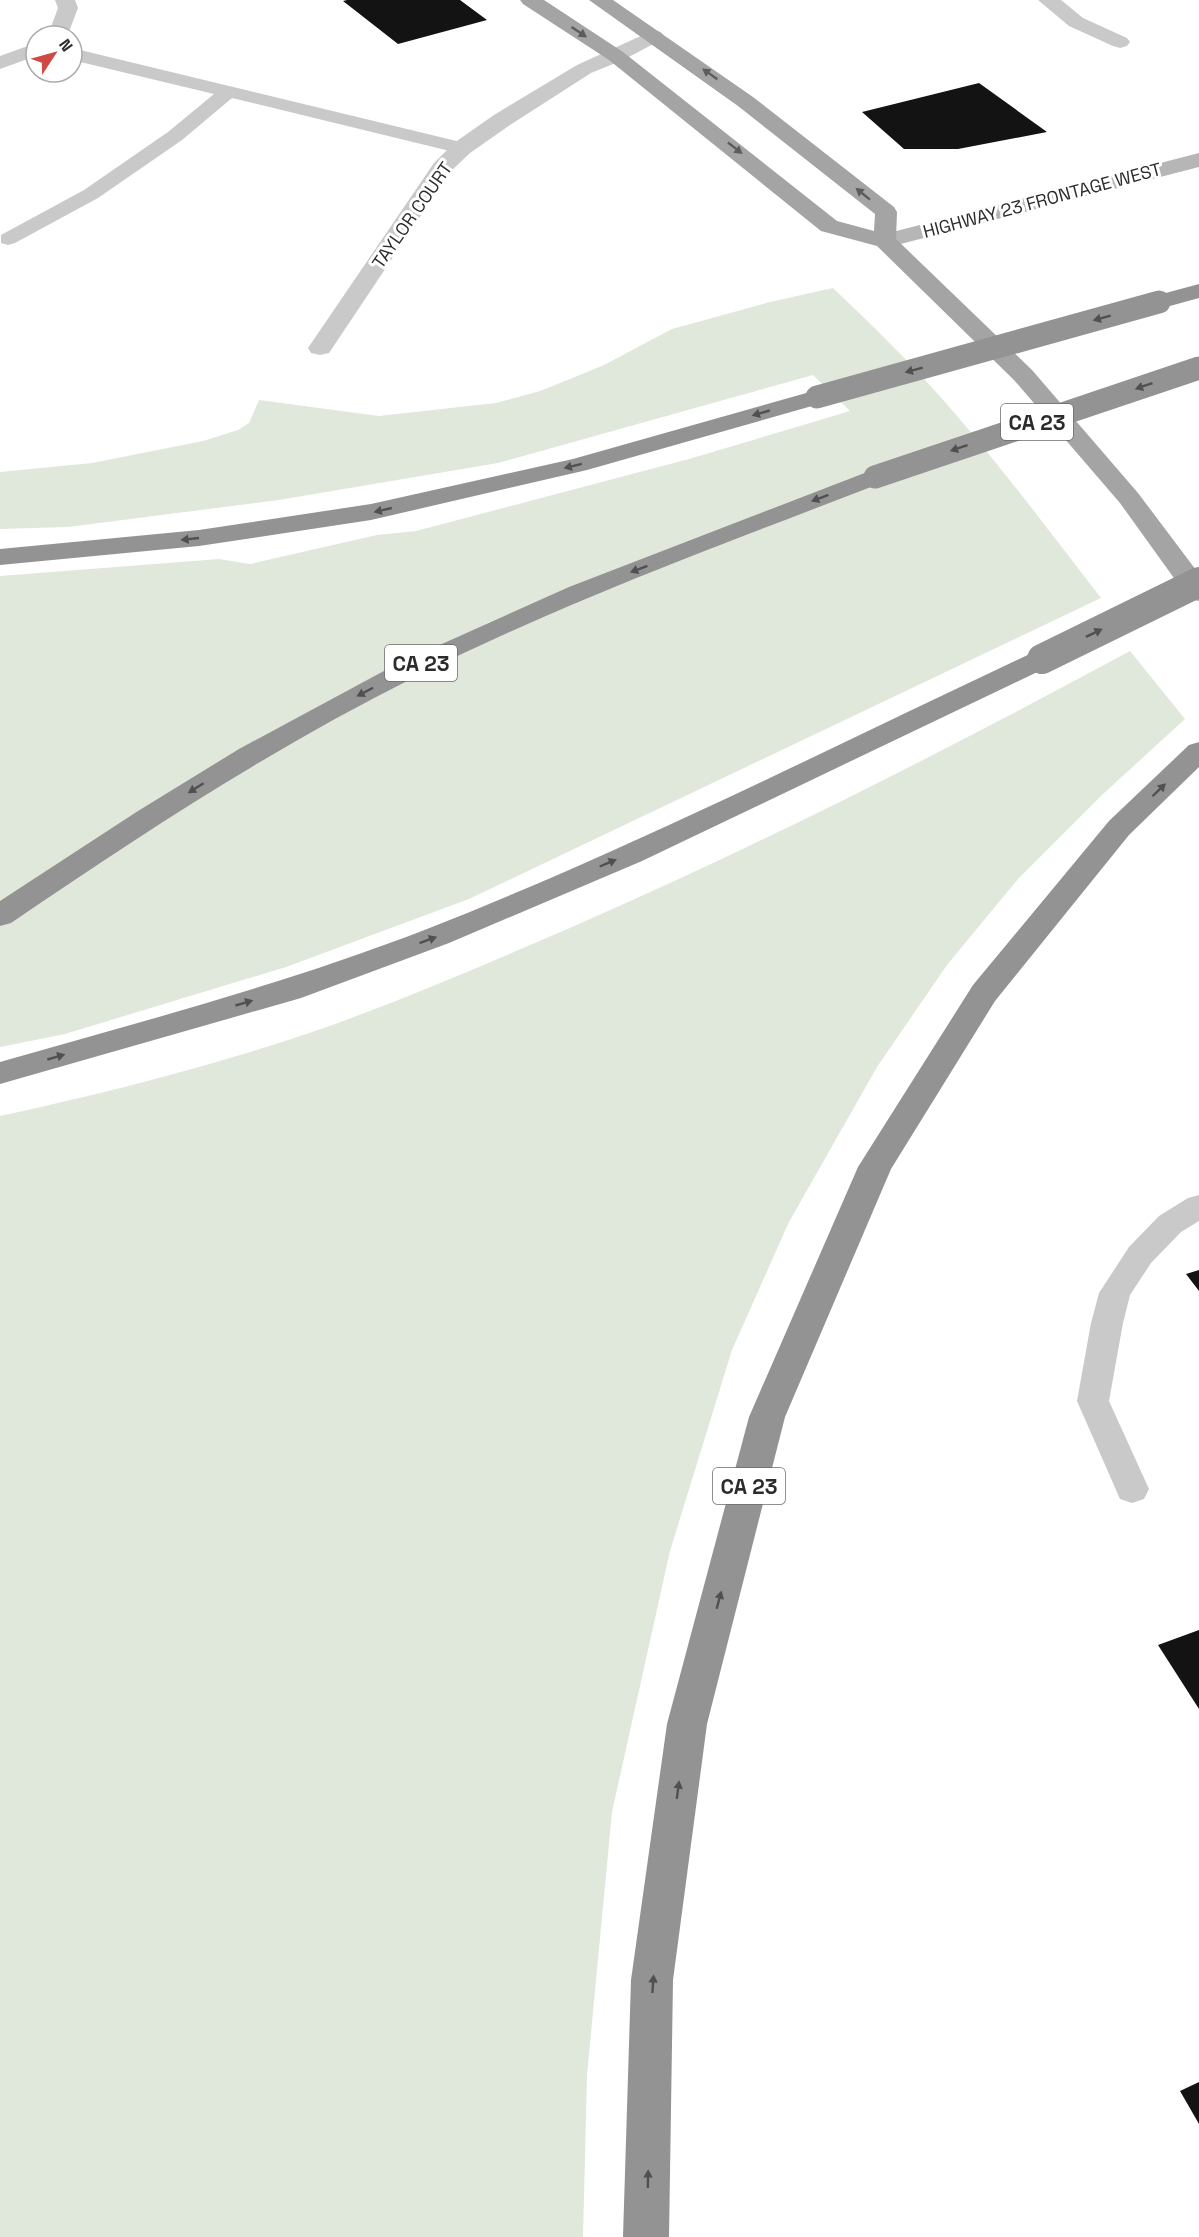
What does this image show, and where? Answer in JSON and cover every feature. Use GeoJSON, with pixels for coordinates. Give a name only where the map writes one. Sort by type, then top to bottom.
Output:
{"type":"FeatureCollection","features":[{"type":"Feature","properties":{"kind":"highway"},"geometry":{"type":"LineString","coordinates":[[0,557],[199,538],[371,512],[578,465],[1199,291]]}},
{"type":"Feature","properties":{"kind":"highway","name":"CA 23"},"geometry":{"type":"LineString","coordinates":[[0,916],[120,835],[272,741],[406,670],[549,604],[875,477],[1199,368]]}},
{"type":"Feature","properties":{"kind":"highway"},"geometry":{"type":"LineString","coordinates":[[0,1073],[290,990],[438,936],[631,854],[1199,582]]}},
{"type":"Feature","properties":{"kind":"highway","name":"CA 23"},"geometry":{"type":"LineString","coordinates":[[646,2237],[652,1980],[687,1724],[767,1417],[875,1167],[984,993],[1119,828],[1199,751]]}},
{"type":"Feature","properties":{"kind":"main road"},"geometry":{"type":"LineString","coordinates":[[530,0],[616,56],[716,133],[829,226],[885,242],[1023,375],[1129,498],[1199,593]]}},
{"type":"Feature","properties":{"kind":"main road"},"geometry":{"type":"LineString","coordinates":[[599,0],[710,74],[787,131],[886,213],[885,242]]}},
{"type":"Feature","properties":{"kind":"main road","name":"HIGHWAY 23 FRONTAGE WEST"},"geometry":{"type":"LineString","coordinates":[[885,242],[1199,160]]}},
{"type":"Feature","properties":{"kind":"street"},"geometry":{"type":"LineString","coordinates":[[62,24],[68,8],[65,0]]}},
{"type":"Feature","properties":{"kind":"street"},"geometry":{"type":"LineString","coordinates":[[1048,0],[1076,22],[1120,42]]}},
{"type":"Feature","properties":{"kind":"street","name":"TAYLOR COURT"},"geometry":{"type":"LineString","coordinates":[[320,348],[442,168],[462,148],[584,69],[616,56],[654,36]]}},
{"type":"Feature","properties":{"kind":"street"},"geometry":{"type":"LineString","coordinates":[[0,63],[24,54]]}},
{"type":"Feature","properties":{"kind":"lane"},"geometry":{"type":"LineString","coordinates":[[84,57],[462,148]]}},
{"type":"Feature","properties":{"kind":"lane"},"geometry":{"type":"LineString","coordinates":[[8,239],[101,188],[175,136],[228,92]]}},
{"type":"Feature","properties":{"kind":"lane"},"geometry":{"type":"LineString","coordinates":[[1132,1489],[1093,1401],[1107,1323],[1116,1293],[1140,1255],[1170,1224],[1199,1206]]}},
{"type":"Feature","properties":{"kind":"shaded area"},"geometry":{"type":"Polygon","coordinates":[[[833,288],[891,344],[945,402],[1005,474],[1101,598],[469,899],[286,967],[65,1034],[0,1047],[0,576],[219,559],[250,564],[377,535],[416,531],[689,459],[850,411],[813,375],[498,463],[279,500],[68,527],[0,529],[0,472],[92,463],[203,441],[238,430],[249,423],[259,400],[379,416],[496,403],[540,391],[604,365],[672,329],[770,302],[833,288]]]}},
{"type":"Feature","properties":{"kind":"shaded area"},"geometry":{"type":"Polygon","coordinates":[[[1130,651],[1185,719],[1102,795],[1018,879],[947,965],[877,1067],[789,1222],[732,1350],[670,1551],[612,1812],[587,2075],[583,2237],[0,2237],[0,1116],[124,1087],[246,1053],[327,1027],[450,979],[714,863],[923,760],[1130,651]]]}},
{"type":"Feature","properties":{"kind":"building"},"geometry":{"type":"Polygon","coordinates":[[[460,0],[487,20],[398,44],[343,1],[460,0]]]}},
{"type":"Feature","properties":{"kind":"building"},"geometry":{"type":"Polygon","coordinates":[[[979,83],[1047,132],[958,149],[904,149],[862,112],[979,83]]]}},
{"type":"Feature","properties":{"kind":"building"},"geometry":{"type":"Polygon","coordinates":[[[1199,1270],[1199,1291],[1186,1274],[1199,1270]]]}},
{"type":"Feature","properties":{"kind":"building"},"geometry":{"type":"Polygon","coordinates":[[[1199,1630],[1199,1709],[1158,1645],[1199,1630]]]}},
{"type":"Feature","properties":{"kind":"building"},"geometry":{"type":"Polygon","coordinates":[[[1199,2082],[1199,2124],[1180,2091],[1199,2082]]]}}]}
